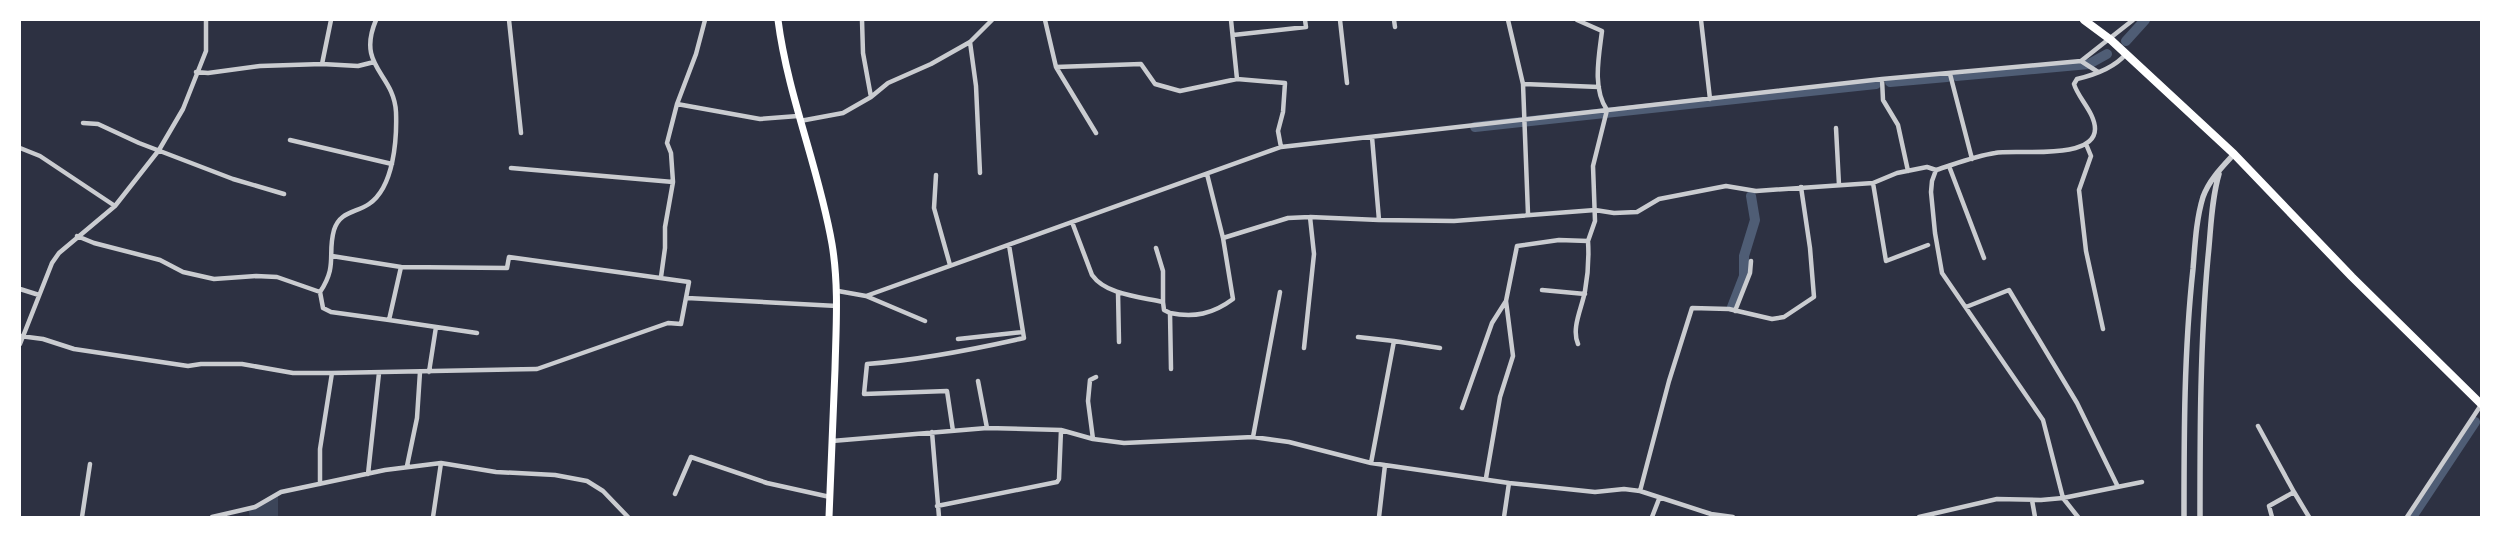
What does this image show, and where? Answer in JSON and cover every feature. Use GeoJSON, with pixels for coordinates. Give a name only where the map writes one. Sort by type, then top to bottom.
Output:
{"type":"FeatureCollection","features":[{"type":"Feature","properties":{"kind":"highway"},"geometry":{"type":"LineString","coordinates":[[2084,20],[2111,40],[2234,154],[2352,277],[2481,405]]}},
{"type":"Feature","properties":{"kind":"main road"},"geometry":{"type":"LineString","coordinates":[[778,20],[782,50],[823,201],[832,245],[838,291],[830,517]]}},
{"type":"Feature","properties":{"kind":"street"},"geometry":{"type":"LineString","coordinates":[[20,344],[55,258],[77,236],[115,206],[159,150],[183,108],[206,51],[206,20]]}},
{"type":"Feature","properties":{"kind":"street"},"geometry":{"type":"LineString","coordinates":[[322,64],[331,20]]}},
{"type":"Feature","properties":{"kind":"street"},"geometry":{"type":"LineString","coordinates":[[376,20],[369,37],[369,49],[395,103],[395,155],[382,187],[369,204],[344,214],[334,230],[329,279],[320,292],[323,308],[331,312],[477,333]]}},
{"type":"Feature","properties":{"kind":"street"},"geometry":{"type":"LineString","coordinates":[[509,20],[521,133]]}},
{"type":"Feature","properties":{"kind":"street"},"geometry":{"type":"LineString","coordinates":[[660,277],[665,248],[665,227],[673,182],[671,153],[667,143],[677,104],[696,54],[705,20]]}},
{"type":"Feature","properties":{"kind":"street"},"geometry":{"type":"LineString","coordinates":[[862,20],[863,53],[871,97]]}},
{"type":"Feature","properties":{"kind":"street"},"geometry":{"type":"LineString","coordinates":[[677,104],[760,119],[799,118],[842,113],[871,97],[888,83],[931,64],[970,42],[992,20]]}},
{"type":"Feature","properties":{"kind":"street"},"geometry":{"type":"LineString","coordinates":[[1044,20],[1056,68],[1096,133]]}},
{"type":"Feature","properties":{"kind":"street"},"geometry":{"type":"LineString","coordinates":[[1231,20],[1237,79]]}},
{"type":"Feature","properties":{"kind":"street"},"geometry":{"type":"LineString","coordinates":[[1233,35],[1306,27],[1306,20]]}},
{"type":"Feature","properties":{"kind":"street"},"geometry":{"type":"LineString","coordinates":[[1340,20],[1347,83]]}},
{"type":"Feature","properties":{"kind":"street"},"geometry":{"type":"LineString","coordinates":[[1394,20],[1396,27]]}},
{"type":"Feature","properties":{"kind":"street"},"geometry":{"type":"LineString","coordinates":[[1508,20],[1523,84],[1528,214]]}},
{"type":"Feature","properties":{"kind":"street"},"geometry":{"type":"LineString","coordinates":[[1577,20],[1602,31],[1598,62],[1599,87],[1600,100],[1607,112],[1593,166],[1595,221],[1588,240],[1585,294],[1580,304],[1575,338],[1578,344]]}},
{"type":"Feature","properties":{"kind":"street"},"geometry":{"type":"LineString","coordinates":[[1701,20],[1710,99]]}},
{"type":"Feature","properties":{"kind":"street"},"geometry":{"type":"LineString","coordinates":[[866,296],[1281,147],[1523,122],[1882,79],[2081,62],[2111,40],[2133,20]]}},
{"type":"Feature","properties":{"kind":"street"},"geometry":{"type":"LineString","coordinates":[[970,42],[976,86],[980,173]]}},
{"type":"Feature","properties":{"kind":"street"},"geometry":{"type":"LineString","coordinates":[[1222,238],[1288,218],[1454,221],[1595,210],[1614,213],[1637,212],[1660,199],[1726,186],[1756,191],[1872,183],[1886,176],[1927,168],[1936,170],[1997,152],[2049,152],[2086,144],[2094,135],[2095,125],[2074,84],[2077,79],[2114,65],[2126,54]]}},
{"type":"Feature","properties":{"kind":"street"},"geometry":{"type":"LineString","coordinates":[[196,72],[208,73],[260,66],[322,64],[358,66],[374,62]]}},
{"type":"Feature","properties":{"kind":"street"},"geometry":{"type":"LineString","coordinates":[[2081,62],[2098,72]]}},
{"type":"Feature","properties":{"kind":"street"},"geometry":{"type":"LineString","coordinates":[[1056,68],[1141,64],[1156,84],[1180,91],[1237,79],[1285,83],[1283,112],[1278,131],[1281,147]]}},
{"type":"Feature","properties":{"kind":"street"},"geometry":{"type":"LineString","coordinates":[[1950,74],[1972,159]]}},
{"type":"Feature","properties":{"kind":"street"},"geometry":{"type":"LineString","coordinates":[[1882,79],[1883,100],[1898,125],[1908,171]]}},
{"type":"Feature","properties":{"kind":"street"},"geometry":{"type":"LineString","coordinates":[[1523,84],[1599,87]]}},
{"type":"Feature","properties":{"kind":"street"},"geometry":{"type":"LineString","coordinates":[[83,123],[104,127],[233,179],[284,194]]}},
{"type":"Feature","properties":{"kind":"street"},"geometry":{"type":"LineString","coordinates":[[1836,128],[1840,185]]}},
{"type":"Feature","properties":{"kind":"street"},"geometry":{"type":"LineString","coordinates":[[1372,137],[1379,220]]}},
{"type":"Feature","properties":{"kind":"street"},"geometry":{"type":"LineString","coordinates":[[290,140],[392,164]]}},
{"type":"Feature","properties":{"kind":"street"},"geometry":{"type":"LineString","coordinates":[[2086,144],[2091,156],[2079,190],[2086,251],[2103,329]]}},
{"type":"Feature","properties":{"kind":"street"},"geometry":{"type":"LineString","coordinates":[[20,148],[40,156],[115,206]]}},
{"type":"Feature","properties":{"kind":"street"},"geometry":{"type":"LineString","coordinates":[[2184,517],[2185,385],[2189,299],[2198,218],[2203,197],[2210,182],[2234,154]]}},
{"type":"Feature","properties":{"kind":"street"},"geometry":{"type":"LineString","coordinates":[[1949,166],[1984,258]]}},
{"type":"Feature","properties":{"kind":"street"},"geometry":{"type":"LineString","coordinates":[[511,168],[673,182]]}},
{"type":"Feature","properties":{"kind":"street"},"geometry":{"type":"LineString","coordinates":[[1936,170],[1931,192],[1942,273],[2043,420],[2063,498],[2078,517]]}},
{"type":"Feature","properties":{"kind":"street"},"geometry":{"type":"LineString","coordinates":[[2200,517],[2200,386],[2204,302],[2213,201],[2220,170]]}},
{"type":"Feature","properties":{"kind":"street"},"geometry":{"type":"LineString","coordinates":[[1156,248],[1162,272],[1164,310],[1185,316],[1200,315],[1220,309],[1233,299],[1222,238],[1207,174]]}},
{"type":"Feature","properties":{"kind":"street"},"geometry":{"type":"LineString","coordinates":[[936,175],[934,208],[950,265]]}},
{"type":"Feature","properties":{"kind":"street"},"geometry":{"type":"LineString","coordinates":[[1872,183],[1886,261],[1928,246]]}},
{"type":"Feature","properties":{"kind":"street"},"geometry":{"type":"LineString","coordinates":[[1640,491],[1669,381],[1692,308],[1735,311],[1772,319],[1797,310],[1814,297],[1810,248],[1801,187]]}},
{"type":"Feature","properties":{"kind":"street"},"geometry":{"type":"LineString","coordinates":[[1304,348],[1314,254],[1310,217]]}},
{"type":"Feature","properties":{"kind":"street"},"geometry":{"type":"LineString","coordinates":[[1072,222],[1092,275],[1097,283],[1118,292],[1163,302]]}},
{"type":"Feature","properties":{"kind":"street"},"geometry":{"type":"LineString","coordinates":[[77,236],[94,243],[160,260],[183,272],[214,279],[256,276],[277,277],[320,292]]}},
{"type":"Feature","properties":{"kind":"street"},"geometry":{"type":"LineString","coordinates":[[1462,408],[1492,324],[1506,301],[1518,245],[1559,240],[1588,240]]}},
{"type":"Feature","properties":{"kind":"street"},"geometry":{"type":"LineString","coordinates":[[952,431],[947,391],[864,394],[867,364],[924,360],[1024,338],[1009,245]]}},
{"type":"Feature","properties":{"kind":"street"},"geometry":{"type":"LineString","coordinates":[[22,336],[43,339],[74,349],[188,366],[201,364],[242,364],[293,373],[537,369],[668,323],[681,324],[689,282],[508,257],[507,268],[401,267],[332,256]]}},
{"type":"Feature","properties":{"kind":"street"},"geometry":{"type":"LineString","coordinates":[[1735,311],[1750,273],[1751,261]]}},
{"type":"Feature","properties":{"kind":"street"},"geometry":{"type":"LineString","coordinates":[[389,320],[401,267]]}},
{"type":"Feature","properties":{"kind":"street"},"geometry":{"type":"LineString","coordinates":[[20,289],[39,295]]}},
{"type":"Feature","properties":{"kind":"street"},"geometry":{"type":"LineString","coordinates":[[1542,290],[1585,294]]}},
{"type":"Feature","properties":{"kind":"street"},"geometry":{"type":"LineString","coordinates":[[1966,307],[2009,290],[2077,403],[2118,487]]}},
{"type":"Feature","properties":{"kind":"street"},"geometry":{"type":"LineString","coordinates":[[838,291],[866,296],[925,321]]}},
{"type":"Feature","properties":{"kind":"street"},"geometry":{"type":"LineString","coordinates":[[1118,292],[1119,342]]}},
{"type":"Feature","properties":{"kind":"street"},"geometry":{"type":"LineString","coordinates":[[1253,437],[1280,292]]}},
{"type":"Feature","properties":{"kind":"street"},"geometry":{"type":"LineString","coordinates":[[687,298],[837,306]]}},
{"type":"Feature","properties":{"kind":"street"},"geometry":{"type":"LineString","coordinates":[[1486,478],[1500,396],[1513,356],[1506,301]]}},
{"type":"Feature","properties":{"kind":"street"},"geometry":{"type":"LineString","coordinates":[[1170,313],[1171,369]]}},
{"type":"Feature","properties":{"kind":"street"},"geometry":{"type":"LineString","coordinates":[[429,372],[436,327]]}},
{"type":"Feature","properties":{"kind":"street"},"geometry":{"type":"LineString","coordinates":[[958,338],[1023,332]]}},
{"type":"Feature","properties":{"kind":"street"},"geometry":{"type":"LineString","coordinates":[[1358,337],[1440,348]]}},
{"type":"Feature","properties":{"kind":"street"},"geometry":{"type":"LineString","coordinates":[[1371,463],[1394,341]]}},
{"type":"Feature","properties":{"kind":"street"},"geometry":{"type":"LineString","coordinates":[[408,466],[416,418],[420,372]]}},
{"type":"Feature","properties":{"kind":"street"},"geometry":{"type":"LineString","coordinates":[[320,484],[320,449],[332,373]]}},
{"type":"Feature","properties":{"kind":"street"},"geometry":{"type":"LineString","coordinates":[[368,474],[379,373]]}},
{"type":"Feature","properties":{"kind":"street"},"geometry":{"type":"LineString","coordinates":[[1093,439],[1088,401],[1090,380],[1096,377]]}},
{"type":"Feature","properties":{"kind":"street"},"geometry":{"type":"LineString","coordinates":[[978,381],[987,428]]}},
{"type":"Feature","properties":{"kind":"street"},"geometry":{"type":"LineString","coordinates":[[2407,517],[2481,405]]}},
{"type":"Feature","properties":{"kind":"street"},"geometry":{"type":"LineString","coordinates":[[2258,426],[2309,517]]}},
{"type":"Feature","properties":{"kind":"street"},"geometry":{"type":"LineString","coordinates":[[832,441],[987,428],[1061,430],[1093,439],[1124,443],[1253,437],[1290,442],[1371,463],[1486,478],[1510,484],[1595,492],[1624,489],[1640,491],[1659,499],[1711,514],[1733,517]]}},
{"type":"Feature","properties":{"kind":"street"},"geometry":{"type":"LineString","coordinates":[[937,506],[1057,482],[1059,479],[1061,430]]}},
{"type":"Feature","properties":{"kind":"street"},"geometry":{"type":"LineString","coordinates":[[932,432],[939,517]]}},
{"type":"Feature","properties":{"kind":"street"},"geometry":{"type":"LineString","coordinates":[[676,494],[691,457],[767,483],[830,497]]}},
{"type":"Feature","properties":{"kind":"street"},"geometry":{"type":"LineString","coordinates":[[433,517],[441,463]]}},
{"type":"Feature","properties":{"kind":"street"},"geometry":{"type":"LineString","coordinates":[[212,517],[255,507],[281,492],[408,466],[441,463],[496,472],[554,475],[586,481],[603,491],[628,517]]}},
{"type":"Feature","properties":{"kind":"street"},"geometry":{"type":"LineString","coordinates":[[82,517],[90,464]]}},
{"type":"Feature","properties":{"kind":"street"},"geometry":{"type":"LineString","coordinates":[[1379,517],[1385,465]]}},
{"type":"Feature","properties":{"kind":"street"},"geometry":{"type":"LineString","coordinates":[[1918,517],[1997,499],[2032,500],[2063,498],[2142,482]]}},
{"type":"Feature","properties":{"kind":"street"},"geometry":{"type":"LineString","coordinates":[[1504,517],[1510,484]]}},
{"type":"Feature","properties":{"kind":"street"},"geometry":{"type":"LineString","coordinates":[[2272,517],[2268,506],[2271,502],[2294,492]]}},
{"type":"Feature","properties":{"kind":"street"},"geometry":{"type":"LineString","coordinates":[[1652,517],[1659,499]]}},
{"type":"Feature","properties":{"kind":"street"},"geometry":{"type":"LineString","coordinates":[[2032,500],[2035,517]]}},
{"type":"Feature","properties":{"kind":"shaded area"},"geometry":{"type":"Polygon","coordinates":[[[278,496],[278,517],[250,517],[248,508],[278,496]]]}},
{"type":"Feature","properties":{"kind":"waterway"},"geometry":{"type":"LineString","coordinates":[[2126,41],[2145,20]]}},
{"type":"Feature","properties":{"kind":"waterway"},"geometry":{"type":"LineString","coordinates":[[1956,76],[2089,64],[2107,54]]}},
{"type":"Feature","properties":{"kind":"waterway"},"geometry":{"type":"LineString","coordinates":[[1890,82],[1947,77]]}},
{"type":"Feature","properties":{"kind":"waterway"},"geometry":{"type":"LineString","coordinates":[[1475,127],[1876,84]]}},
{"type":"Feature","properties":{"kind":"waterway"},"geometry":{"type":"LineString","coordinates":[[1732,307],[1744,276],[1744,256],[1755,220],[1751,196]]}},
{"type":"Feature","properties":{"kind":"waterway"},"geometry":{"type":"LineString","coordinates":[[2412,517],[2475,422]]}}]}
